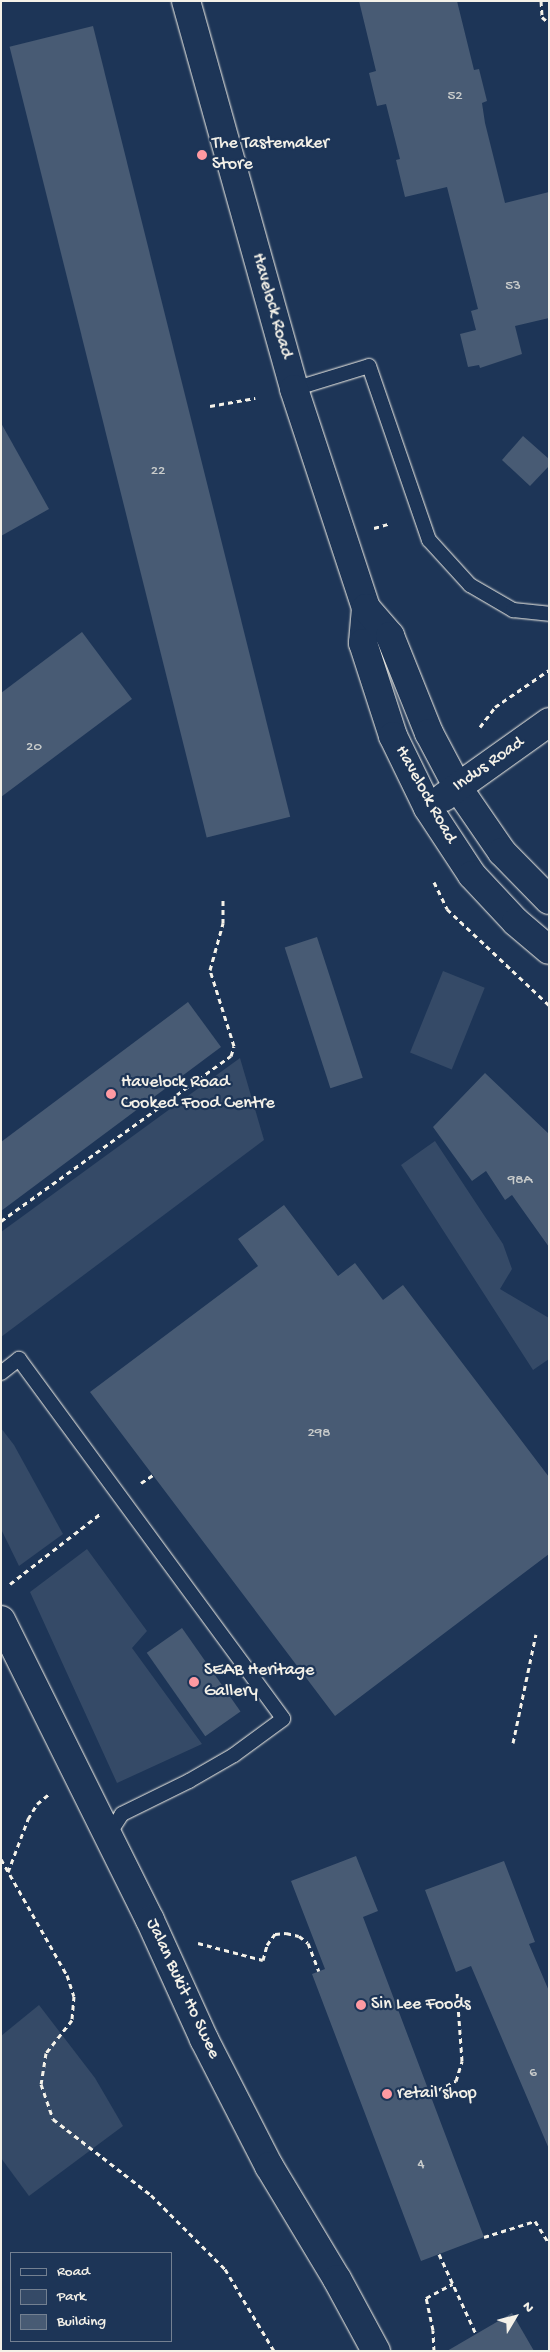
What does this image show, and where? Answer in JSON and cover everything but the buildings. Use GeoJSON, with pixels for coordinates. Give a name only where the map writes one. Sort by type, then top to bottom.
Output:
{"type":"FeatureCollection","features":[{"type":"Feature","properties":{"kind":"street","name":"Havelock Road"},"geometry":{"type":"LineString","coordinates":[[186,1],[294,389],[366,608],[390,636],[429,733],[458,788],[502,852],[549,900]]}},
{"type":"Feature","properties":{"kind":"street","name":"Havelock Road"},"geometry":{"type":"LineString","coordinates":[[366,608],[362,643],[393,736],[428,808],[472,875],[516,922],[549,950]]}},
{"type":"Feature","properties":{"kind":"street","name":"Indus Road"},"geometry":{"type":"LineString","coordinates":[[428,808],[549,722]]}},
{"type":"Feature","properties":{"kind":"street","name":"Jalan Bukit Ho Swee"},"geometry":{"type":"LineString","coordinates":[[1,1620],[107,1837],[150,1920],[204,2039],[269,2166],[376,2351]]}},
{"type":"Feature","properties":{"kind":"lane"},"geometry":{"type":"LineString","coordinates":[[294,389],[369,366],[430,540],[470,585],[513,610],[549,614]]}},
{"type":"Feature","properties":{"kind":"lane"},"geometry":{"type":"LineString","coordinates":[[1,1372],[19,1359],[283,1719],[234,1755],[189,1781],[122,1814],[107,1837]]}},
{"type":"Feature","properties":{"kind":"path"},"geometry":{"type":"LineString","coordinates":[[541,1],[542,18],[549,23]]}},
{"type":"Feature","properties":{"kind":"path"},"geometry":{"type":"LineString","coordinates":[[210,406],[255,398]]}},
{"type":"Feature","properties":{"kind":"path"},"geometry":{"type":"LineString","coordinates":[[374,528],[388,524]]}},
{"type":"Feature","properties":{"kind":"path"},"geometry":{"type":"LineString","coordinates":[[480,726],[495,707],[549,670]]}},
{"type":"Feature","properties":{"kind":"path"},"geometry":{"type":"LineString","coordinates":[[434,882],[447,909],[549,1005]]}},
{"type":"Feature","properties":{"kind":"path"},"geometry":{"type":"LineString","coordinates":[[1,1221],[231,1056],[234,1046],[210,970],[223,923],[223,898]]}},
{"type":"Feature","properties":{"kind":"path"},"geometry":{"type":"LineString","coordinates":[[10,1584],[152,1475]]}},
{"type":"Feature","properties":{"kind":"path"},"geometry":{"type":"LineString","coordinates":[[513,1743],[536,1634]]}},
{"type":"Feature","properties":{"kind":"path"},"geometry":{"type":"LineString","coordinates":[[8,1872],[28,1819],[37,1804],[77,1774]]}},
{"type":"Feature","properties":{"kind":"path"},"geometry":{"type":"LineString","coordinates":[[1,1859],[67,1975],[74,1996],[72,2020],[46,2053],[41,2084],[53,2119],[151,2195],[225,2269],[274,2351]]}},
{"type":"Feature","properties":{"kind":"path"},"geometry":{"type":"LineString","coordinates":[[197,1943],[264,1960],[267,1945],[275,1934],[292,1935],[308,1943],[320,1972]]}},
{"type":"Feature","properties":{"kind":"path"},"geometry":{"type":"LineString","coordinates":[[430,2094],[456,2081],[462,2061],[456,1991]]}},
{"type":"Feature","properties":{"kind":"path"},"geometry":{"type":"LineString","coordinates":[[484,2237],[534,2221],[549,2243]]}},
{"type":"Feature","properties":{"kind":"path"},"geometry":{"type":"LineString","coordinates":[[439,2254],[476,2334]]}},
{"type":"Feature","properties":{"kind":"path"},"geometry":{"type":"LineString","coordinates":[[434,2351],[433,2330],[426,2298],[452,2284]]}},
{"type":"Feature","properties":{"kind":"green space"},"geometry":{"type":"Polygon","coordinates":[[[443,971],[485,988],[452,1069],[410,1053],[443,971]]]}},
{"type":"Feature","properties":{"kind":"green space"},"geometry":{"type":"Polygon","coordinates":[[[240,1058],[264,1140],[1,1337],[1,1232],[240,1058]]]}},
{"type":"Feature","properties":{"kind":"green space"},"geometry":{"type":"Polygon","coordinates":[[[435,1141],[503,1244],[512,1269],[500,1289],[549,1318],[549,1359],[533,1370],[401,1165],[435,1141]]]}},
{"type":"Feature","properties":{"kind":"green space"},"geometry":{"type":"Polygon","coordinates":[[[1,1428],[14,1445],[63,1534],[19,1566],[1,1529],[1,1428]]]}},
{"type":"Feature","properties":{"kind":"green space"},"geometry":{"type":"Polygon","coordinates":[[[87,1549],[147,1631],[132,1648],[202,1744],[117,1783],[30,1592],[87,1549]]]}},
{"type":"Feature","properties":{"kind":"green space"},"geometry":{"type":"Polygon","coordinates":[[[39,2005],[95,2078],[123,2126],[29,2196],[1,2158],[1,2036],[39,2005]]]}},
{"type":"Feature","properties":{"kind":"place","name":"The Tastemaker Store"},"geometry":{"type":"Point","coordinates":[202,155]}},
{"type":"Feature","properties":{"kind":"place","name":"Havelock Road Cooked Food Centre"},"geometry":{"type":"Point","coordinates":[111,1094]}},
{"type":"Feature","properties":{"kind":"place","name":"SEAB Heritage Gallery"},"geometry":{"type":"Point","coordinates":[194,1682]}},
{"type":"Feature","properties":{"kind":"place","name":"Sin Lee Foods"},"geometry":{"type":"Point","coordinates":[361,2005]}},
{"type":"Feature","properties":{"kind":"place","name":"retail shop"},"geometry":{"type":"Point","coordinates":[387,2094]}}]}
